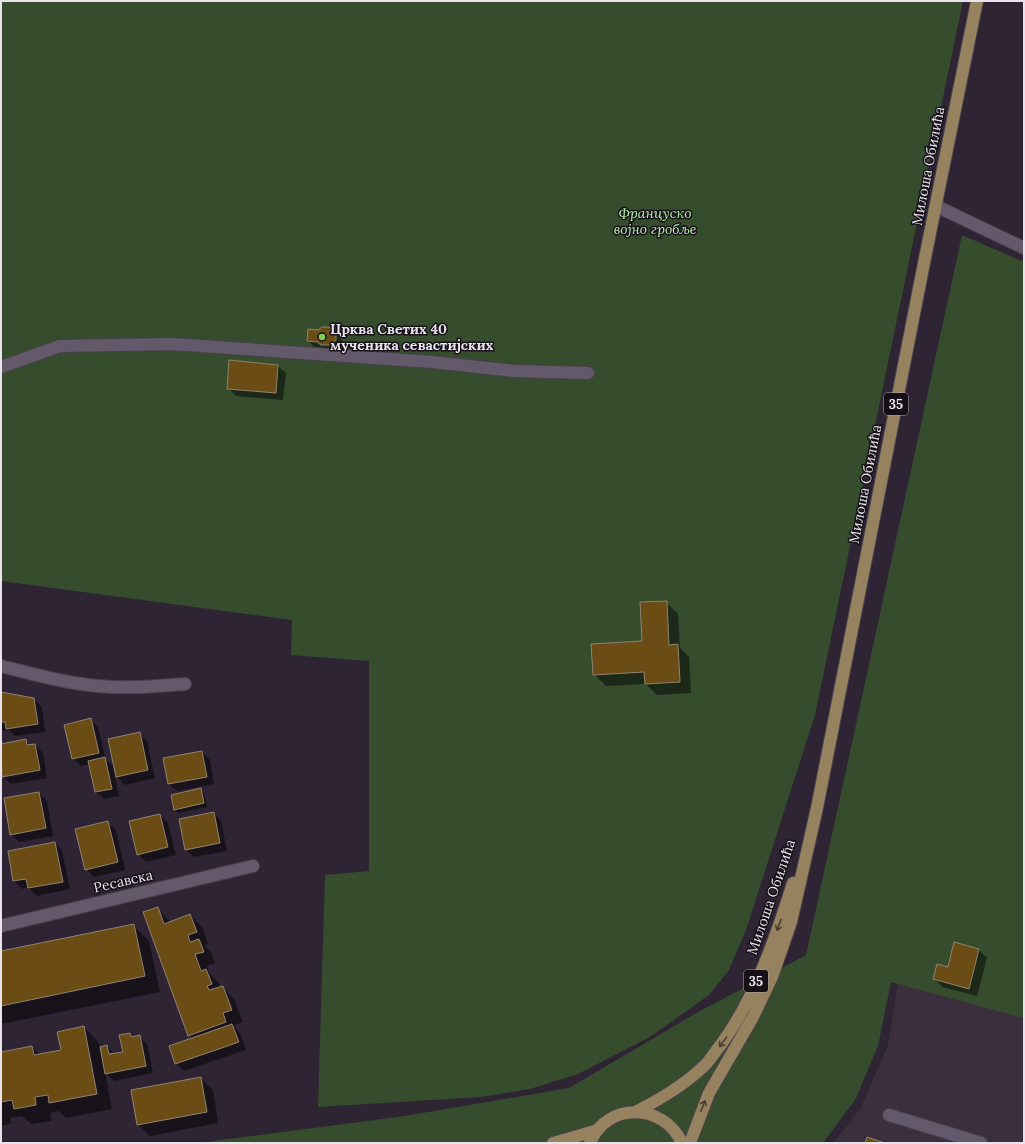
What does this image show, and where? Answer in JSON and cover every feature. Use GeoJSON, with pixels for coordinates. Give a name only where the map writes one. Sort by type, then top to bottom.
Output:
{"type":"FeatureCollection","features":[{"type":"Feature","properties":{"kind":"main road","name":"Милоша Обилића"},"geometry":{"type":"LineString","coordinates":[[690,1143],[709,1093],[753,1017],[772,977],[791,922],[817,808],[977,1]]}},
{"type":"Feature","properties":{"kind":"main road","name":"Милоша Обилића"},"geometry":{"type":"LineString","coordinates":[[635,1112],[663,1097],[704,1067],[727,1038],[748,1001],[770,951],[781,922],[817,808]]}},
{"type":"Feature","properties":{"kind":"main road","name":"35"},"geometry":{"type":"LineString","coordinates":[[590,1143],[598,1130],[611,1118],[622,1114],[635,1112],[652,1115],[662,1120],[676,1131],[682,1143]]}},
{"type":"Feature","properties":{"kind":"main road","name":"35"},"geometry":{"type":"LineString","coordinates":[[553,1143],[598,1130]]}},
{"type":"Feature","properties":{"kind":"street"},"geometry":{"type":"LineString","coordinates":[[936,206],[1024,248]]}},
{"type":"Feature","properties":{"kind":"street"},"geometry":{"type":"LineString","coordinates":[[1,367],[60,346],[172,344],[432,362],[515,370],[588,374]]}},
{"type":"Feature","properties":{"kind":"street"},"geometry":{"type":"LineString","coordinates":[[1,666],[45,677],[98,686],[137,687],[185,684]]}},
{"type":"Feature","properties":{"kind":"street","name":"Ресавска"},"geometry":{"type":"LineString","coordinates":[[1,924],[253,866]]}},
{"type":"Feature","properties":{"kind":"street"},"geometry":{"type":"LineString","coordinates":[[889,1115],[981,1143]]}},
{"type":"Feature","properties":{"kind":"shaded area"},"geometry":{"type":"Polygon","coordinates":[[[1024,659],[1024,1143],[833,1143],[861,1108],[888,1045],[950,668],[1024,659]]]}},
{"type":"Feature","properties":{"kind":"green space","name":"Француско војно гробље"},"geometry":{"type":"Polygon","coordinates":[[[1,1],[963,1],[815,715],[746,930],[729,970],[709,995],[650,1037],[578,1074],[530,1089],[481,1097],[318,1107],[325,875],[369,871],[369,661],[291,655],[292,620],[1,581],[1,1]]]}},
{"type":"Feature","properties":{"kind":"green space"},"geometry":{"type":"Polygon","coordinates":[[[962,235],[1024,262],[1024,1018],[891,982],[878,1046],[855,1100],[823,1143],[198,1143],[405,1116],[569,1088],[698,1012],[806,955],[962,235]]]}},
{"type":"Feature","properties":{"kind":"building","name":"Црква Светих 40 мученика севастијских"},"geometry":{"type":"Polygon","coordinates":[[[322,327],[329,327],[336,334],[336,340],[329,345],[321,345],[317,342],[307,341],[308,329],[318,330],[322,327]]]}},
{"type":"Feature","properties":{"kind":"building"},"geometry":{"type":"Polygon","coordinates":[[[229,360],[278,365],[276,393],[227,389],[229,360]]]}},
{"type":"Feature","properties":{"kind":"building"},"geometry":{"type":"Polygon","coordinates":[[[667,601],[669,645],[678,644],[680,682],[645,684],[644,672],[593,675],[591,644],[642,641],[640,602],[667,601]]]}},
{"type":"Feature","properties":{"kind":"building"},"geometry":{"type":"Polygon","coordinates":[[[1,692],[34,698],[38,724],[6,729],[5,722],[1,722],[1,692]]]}},
{"type":"Feature","properties":{"kind":"building"},"geometry":{"type":"Polygon","coordinates":[[[91,718],[99,753],[72,759],[64,725],[91,718]]]}},
{"type":"Feature","properties":{"kind":"building"},"geometry":{"type":"Polygon","coordinates":[[[140,732],[148,770],[116,777],[108,739],[140,732]]]}},
{"type":"Feature","properties":{"kind":"building"},"geometry":{"type":"Polygon","coordinates":[[[26,739],[27,745],[35,744],[40,770],[2,777],[1,744],[26,739]]]}},
{"type":"Feature","properties":{"kind":"building"},"geometry":{"type":"Polygon","coordinates":[[[202,751],[207,777],[168,784],[163,758],[202,751]]]}},
{"type":"Feature","properties":{"kind":"building"},"geometry":{"type":"Polygon","coordinates":[[[105,757],[112,789],[95,792],[88,761],[105,757]]]}},
{"type":"Feature","properties":{"kind":"building"},"geometry":{"type":"Polygon","coordinates":[[[201,788],[204,803],[174,810],[171,795],[201,788]]]}},
{"type":"Feature","properties":{"kind":"building"},"geometry":{"type":"Polygon","coordinates":[[[39,792],[46,828],[10,835],[4,798],[39,792]]]}},
{"type":"Feature","properties":{"kind":"building"},"geometry":{"type":"Polygon","coordinates":[[[214,812],[220,843],[185,850],[179,819],[214,812]]]}},
{"type":"Feature","properties":{"kind":"building"},"geometry":{"type":"Polygon","coordinates":[[[160,814],[168,847],[137,855],[129,821],[160,814]]]}},
{"type":"Feature","properties":{"kind":"building"},"geometry":{"type":"Polygon","coordinates":[[[108,821],[118,862],[85,870],[75,829],[108,821]]]}},
{"type":"Feature","properties":{"kind":"building"},"geometry":{"type":"Polygon","coordinates":[[[55,842],[63,882],[28,888],[26,879],[13,881],[8,851],[55,842]]]}},
{"type":"Feature","properties":{"kind":"building"},"geometry":{"type":"Polygon","coordinates":[[[158,907],[164,924],[190,914],[197,932],[188,935],[190,942],[199,939],[204,952],[195,954],[201,971],[206,969],[212,984],[207,986],[209,990],[223,986],[232,1010],[223,1013],[226,1022],[188,1036],[143,912],[158,907]]]}},
{"type":"Feature","properties":{"kind":"building"},"geometry":{"type":"Polygon","coordinates":[[[134,924],[145,976],[1,1006],[1,951],[134,924]]]}},
{"type":"Feature","properties":{"kind":"building"},"geometry":{"type":"Polygon","coordinates":[[[954,942],[979,949],[969,989],[933,979],[937,964],[948,967],[954,942]]]}},
{"type":"Feature","properties":{"kind":"building"},"geometry":{"type":"Polygon","coordinates":[[[232,1024],[239,1042],[175,1064],[169,1046],[232,1024]]]}},
{"type":"Feature","properties":{"kind":"building"},"geometry":{"type":"Polygon","coordinates":[[[84,1026],[97,1094],[49,1103],[48,1095],[35,1097],[36,1105],[14,1109],[12,1100],[1,1102],[1,1052],[32,1046],[34,1055],[61,1050],[57,1032],[84,1026]]]}},
{"type":"Feature","properties":{"kind":"building"},"geometry":{"type":"Polygon","coordinates":[[[130,1033],[131,1037],[140,1035],[146,1066],[105,1074],[100,1047],[107,1045],[109,1054],[123,1052],[119,1035],[130,1033]]]}},
{"type":"Feature","properties":{"kind":"building"},"geometry":{"type":"Polygon","coordinates":[[[201,1077],[207,1112],[137,1125],[131,1090],[201,1077]]]}},
{"type":"Feature","properties":{"kind":"building"},"geometry":{"type":"Polygon","coordinates":[[[867,1137],[885,1143],[865,1143],[867,1137]]]}},
{"type":"Feature","properties":{"kind":"place","name":"Црква Светих 40 мученика севастијских"},"geometry":{"type":"Point","coordinates":[322,337]}}]}
